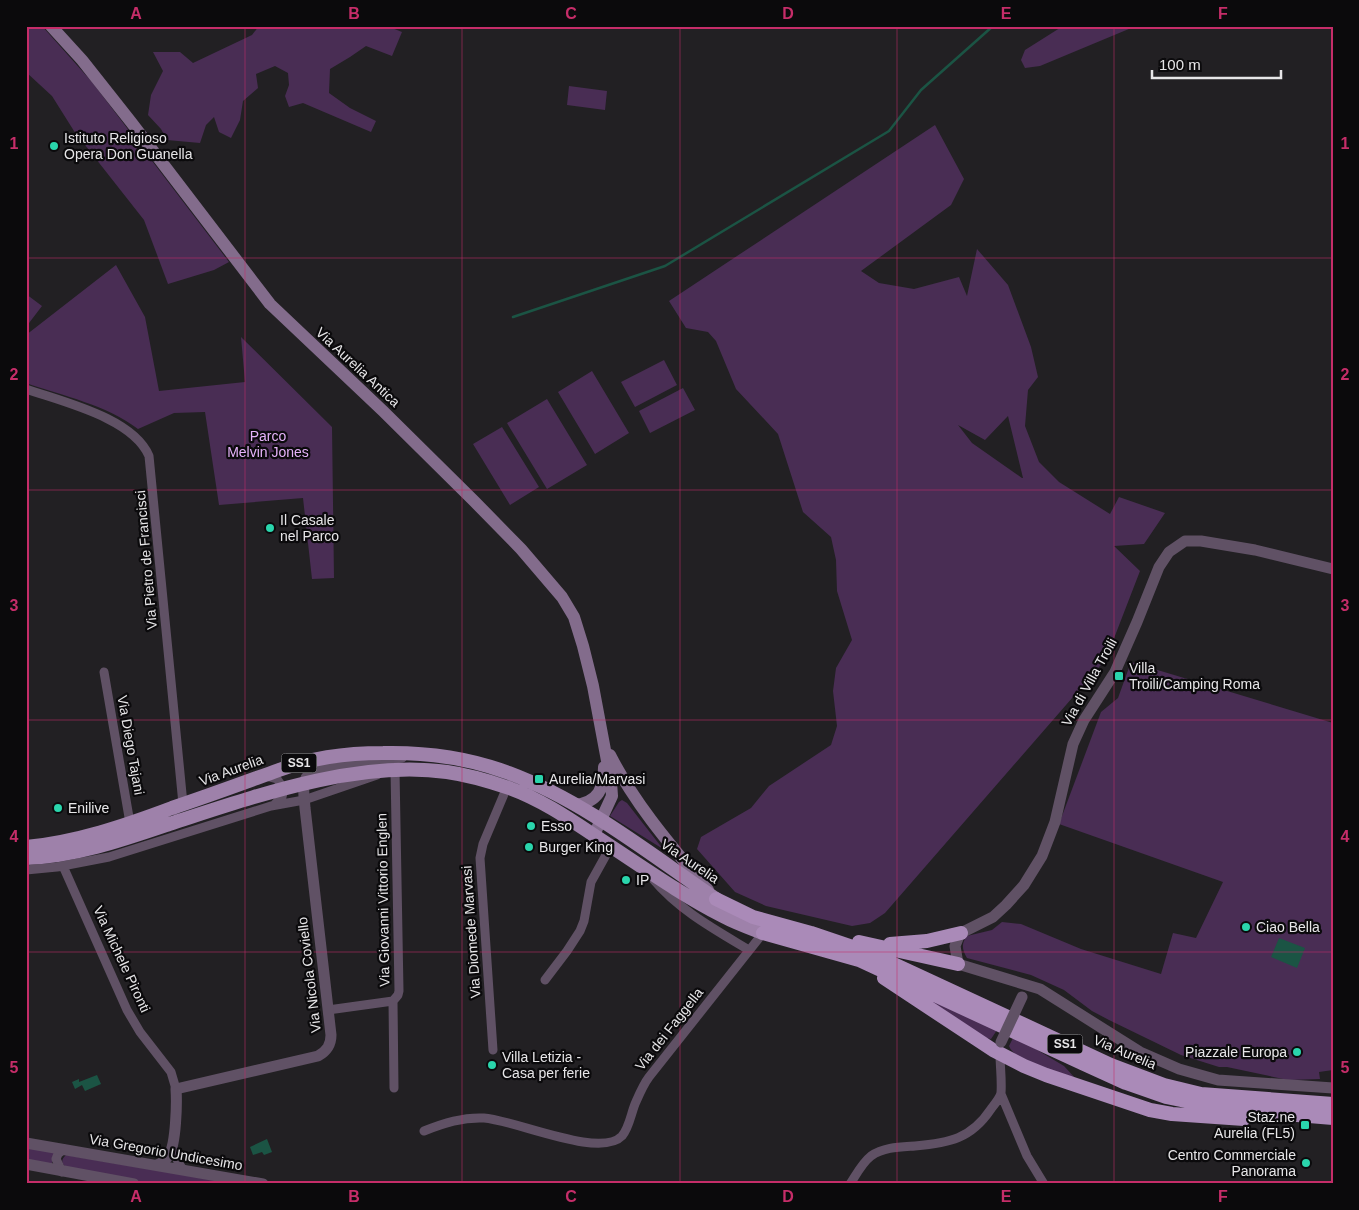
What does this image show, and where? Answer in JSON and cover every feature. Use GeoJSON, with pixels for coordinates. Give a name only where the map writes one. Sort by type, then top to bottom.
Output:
{"type":"FeatureCollection","features":[{"type":"Feature","properties":{"kind":"highway","name":"Via Aurelia"},"geometry":{"type":"LineString","coordinates":[[716,899],[753,917],[811,933],[870,953],[1112,1065],[1164,1086],[1210,1095],[1333,1104]]}},
{"type":"Feature","properties":{"kind":"highway","name":"Via Aurelia"},"geometry":{"type":"LineString","coordinates":[[763,932],[850,957],[1142,1089],[1174,1099],[1212,1107],[1333,1118]]}},
{"type":"Feature","properties":{"kind":"highway"},"geometry":{"type":"LineString","coordinates":[[811,933],[958,964]]}},
{"type":"Feature","properties":{"kind":"highway"},"geometry":{"type":"LineString","coordinates":[[868,944],[912,943],[961,933]]}},
{"type":"Feature","properties":{"kind":"highway"},"geometry":{"type":"LineString","coordinates":[[850,957],[1000,1048],[1024,1066],[1066,1083],[1131,1105],[1172,1114],[1222,1119],[1268,1119],[1295,1116]]}},
{"type":"Feature","properties":{"kind":"main road","name":"Via Aurelia Antica"},"geometry":{"type":"LineString","coordinates":[[52,26],[119,106],[274,309],[377,405],[474,500],[521,549],[562,597],[574,617],[583,646],[604,744]]}},
{"type":"Feature","properties":{"kind":"main road"},"geometry":{"type":"LineString","coordinates":[[594,834],[612,796],[604,744]]}},
{"type":"Feature","properties":{"kind":"main road"},"geometry":{"type":"LineString","coordinates":[[575,805],[587,802],[600,790],[604,779],[604,744]]}},
{"type":"Feature","properties":{"kind":"main road"},"geometry":{"type":"LineString","coordinates":[[604,744],[623,780],[650,821]]}},
{"type":"Feature","properties":{"kind":"main road","name":"Via Aurelia"},"geometry":{"type":"LineString","coordinates":[[26,847],[98,834],[302,762],[331,756],[368,753],[413,753],[439,755],[500,770],[536,784],[575,805],[716,899]]}},
{"type":"Feature","properties":{"kind":"main road","name":"Via Aurelia"},"geometry":{"type":"LineString","coordinates":[[26,858],[69,853],[123,840],[284,789],[324,779],[390,770],[447,772],[507,787],[548,806],[724,917],[763,932]]}},
{"type":"Feature","properties":{"kind":"main road"},"geometry":{"type":"LineString","coordinates":[[612,796],[617,793],[625,797],[650,821],[716,899]]}},
{"type":"Feature","properties":{"kind":"street","name":"Via Pietro de Francisci"},"geometry":{"type":"LineString","coordinates":[[26,389],[120,424],[137,437],[149,456],[183,804]]}},
{"type":"Feature","properties":{"kind":"street","name":"Via di Villa Troili"},"geometry":{"type":"LineString","coordinates":[[961,933],[997,914],[1018,893],[1042,856],[1055,822],[1072,744],[1084,720],[1112,677],[1159,567],[1169,552],[1181,543],[1194,540],[1255,550],[1333,569]]}},
{"type":"Feature","properties":{"kind":"street","name":"Via Diego Tajani"},"geometry":{"type":"LineString","coordinates":[[104,672],[130,824]]}},
{"type":"Feature","properties":{"kind":"street"},"geometry":{"type":"LineString","coordinates":[[304,800],[303,784],[308,775],[317,769],[389,759],[413,753]]}},
{"type":"Feature","properties":{"kind":"street","name":"Via Aurelia"},"geometry":{"type":"LineString","coordinates":[[26,870],[63,866],[103,858],[272,806],[304,800],[390,770]]}},
{"type":"Feature","properties":{"kind":"street","name":"Via Giovanni Vittorio Englen"},"geometry":{"type":"LineString","coordinates":[[390,770],[399,991],[393,1002],[394,1088]]}},
{"type":"Feature","properties":{"kind":"street"},"geometry":{"type":"LineString","coordinates":[[262,776],[270,776],[277,779],[284,789],[284,795],[272,806]]}},
{"type":"Feature","properties":{"kind":"street","name":"Via Diomede Marvasi"},"geometry":{"type":"LineString","coordinates":[[493,1050],[480,858],[507,787]]}},
{"type":"Feature","properties":{"kind":"street","name":"Via Nicola Coviello"},"geometry":{"type":"LineString","coordinates":[[176,1089],[321,1054],[327,1050],[332,1038],[304,800]]}},
{"type":"Feature","properties":{"kind":"street"},"geometry":{"type":"LineString","coordinates":[[123,840],[147,845]]}},
{"type":"Feature","properties":{"kind":"street"},"geometry":{"type":"LineString","coordinates":[[544,980],[580,931],[592,882],[611,846]]}},
{"type":"Feature","properties":{"kind":"street","name":"Via Michele Pironti"},"geometry":{"type":"LineString","coordinates":[[63,866],[127,1010],[140,1032],[170,1072],[176,1089],[172,1146]]}},
{"type":"Feature","properties":{"kind":"street","name":"Via Aurelia"},"geometry":{"type":"LineString","coordinates":[[644,868],[678,904],[748,950]]}},
{"type":"Feature","properties":{"kind":"street"},"geometry":{"type":"LineString","coordinates":[[748,950],[763,932]]}},
{"type":"Feature","properties":{"kind":"street"},"geometry":{"type":"LineString","coordinates":[[958,964],[955,942],[961,933]]}},
{"type":"Feature","properties":{"kind":"street","name":"Via dei Faggella"},"geometry":{"type":"LineString","coordinates":[[424,1131],[453,1121],[482,1118],[503,1121],[586,1144],[602,1144],[618,1139],[625,1130],[648,1077],[748,950]]}},
{"type":"Feature","properties":{"kind":"street","name":"Via Aurelia"},"geometry":{"type":"LineString","coordinates":[[958,964],[1029,985],[1056,999],[1140,1052],[1179,1069],[1218,1080],[1333,1088]]}},
{"type":"Feature","properties":{"kind":"street"},"geometry":{"type":"LineString","coordinates":[[1029,985],[1000,1048],[1000,1094],[1027,1156],[1044,1184]]}},
{"type":"Feature","properties":{"kind":"street"},"geometry":{"type":"LineString","coordinates":[[328,1010],[393,1002]]}},
{"type":"Feature","properties":{"kind":"street"},"geometry":{"type":"LineString","coordinates":[[850,1184],[866,1160],[878,1152],[893,1148],[940,1143],[960,1138],[971,1132],[986,1116],[1000,1094]]}},
{"type":"Feature","properties":{"kind":"street","name":"Via Gregorio Undicesimo"},"geometry":{"type":"LineString","coordinates":[[26,1143],[263,1184]]}},
{"type":"Feature","properties":{"kind":"street"},"geometry":{"type":"LineString","coordinates":[[157,1165],[168,1156],[172,1146]]}},
{"type":"Feature","properties":{"kind":"street"},"geometry":{"type":"LineString","coordinates":[[172,1146],[183,1170]]}},
{"type":"Feature","properties":{"kind":"street"},"geometry":{"type":"LineString","coordinates":[[62,1172],[56,1159],[58,1154],[64,1149]]}},
{"type":"Feature","properties":{"kind":"street"},"geometry":{"type":"LineString","coordinates":[[26,1164],[134,1184]]}},
{"type":"Feature","properties":{"kind":"green space"},"geometry":{"type":"Polygon","coordinates":[[[26,26],[42,26],[92,82],[229,262],[214,270],[168,284],[144,220],[74,131],[52,96],[26,72],[26,26]]]}},
{"type":"Feature","properties":{"kind":"green space"},"geometry":{"type":"Polygon","coordinates":[[[259,26],[387,26],[402,32],[392,56],[366,46],[330,69],[329,93],[350,108],[376,121],[371,132],[303,103],[289,107],[285,96],[289,85],[288,73],[275,66],[256,74],[258,88],[243,101],[240,120],[231,138],[219,132],[214,117],[206,125],[200,143],[167,140],[161,129],[148,115],[151,95],[163,71],[153,52],[180,52],[193,63],[252,35],[259,26]]]}},
{"type":"Feature","properties":{"kind":"green space"},"geometry":{"type":"Polygon","coordinates":[[[1063,26],[1136,26],[1040,66],[1025,68],[1021,60],[1025,50],[1063,26]]]}},
{"type":"Feature","properties":{"kind":"green space"},"geometry":{"type":"Polygon","coordinates":[[[569,86],[607,91],[605,110],[567,105],[569,86]]]}},
{"type":"Feature","properties":{"kind":"green space"},"geometry":{"type":"Polygon","coordinates":[[[935,125],[964,179],[951,205],[861,271],[879,283],[914,289],[959,277],[967,296],[977,249],[1008,285],[1031,347],[1038,377],[1028,390],[1025,426],[1039,462],[1059,482],[1110,514],[1119,497],[1165,513],[1144,544],[1114,546],[1140,571],[1106,659],[885,913],[870,923],[852,926],[766,906],[735,892],[697,849],[701,837],[751,808],[769,786],[831,745],[837,726],[833,691],[836,668],[852,640],[837,591],[836,560],[831,537],[803,512],[778,434],[736,389],[716,341],[708,332],[686,328],[669,301],[935,125]],[[1008,416],[985,440],[958,425],[972,443],[1023,478],[1008,416]]]}},
{"type":"Feature","properties":{"kind":"green space","name":"Parco Melvin Jones"},"geometry":{"type":"Polygon","coordinates":[[[116,265],[145,317],[159,391],[245,382],[241,337],[332,427],[334,578],[312,579],[303,498],[219,505],[205,412],[174,413],[138,429],[99,407],[26,383],[26,335],[116,265]]]}},
{"type":"Feature","properties":{"kind":"green space"},"geometry":{"type":"Polygon","coordinates":[[[26,294],[42,306],[26,327],[26,294]]]}},
{"type":"Feature","properties":{"kind":"green space"},"geometry":{"type":"Polygon","coordinates":[[[664,360],[677,385],[635,407],[621,382],[664,360]]]}},
{"type":"Feature","properties":{"kind":"green space"},"geometry":{"type":"Polygon","coordinates":[[[592,371],[629,433],[595,454],[558,392],[592,371]]]}},
{"type":"Feature","properties":{"kind":"green space"},"geometry":{"type":"Polygon","coordinates":[[[683,388],[695,410],[650,433],[639,411],[683,388]]]}},
{"type":"Feature","properties":{"kind":"green space"},"geometry":{"type":"Polygon","coordinates":[[[547,399],[587,465],[547,489],[507,423],[547,399]]]}},
{"type":"Feature","properties":{"kind":"green space"},"geometry":{"type":"Polygon","coordinates":[[[502,427],[539,487],[510,505],[473,444],[502,427]]]}},
{"type":"Feature","properties":{"kind":"green space"},"geometry":{"type":"Polygon","coordinates":[[[1131,662],[1333,723],[1333,1070],[1319,1072],[1320,1079],[1288,1080],[1219,1067],[1181,1055],[1092,1011],[1064,990],[1031,975],[967,958],[965,955],[963,944],[967,936],[992,930],[1002,922],[1021,924],[1081,949],[1161,974],[1173,933],[1196,938],[1223,882],[1059,824],[1101,712],[1118,698],[1131,662]]]}},
{"type":"Feature","properties":{"kind":"green space"},"geometry":{"type":"Polygon","coordinates":[[[622,800],[627,803],[663,849],[610,816],[622,800]]]}},
{"type":"Feature","properties":{"kind":"green space"},"geometry":{"type":"Polygon","coordinates":[[[916,992],[997,1030],[991,1039],[986,1038],[916,992]]]}},
{"type":"Feature","properties":{"kind":"green space"},"geometry":{"type":"Polygon","coordinates":[[[1014,1036],[1064,1066],[1075,1078],[1038,1066],[1020,1057],[1009,1046],[1014,1036]]]}},
{"type":"Feature","properties":{"kind":"green space"},"geometry":{"type":"Polygon","coordinates":[[[26,1147],[55,1152],[52,1158],[52,1165],[26,1161],[26,1147]]]}},
{"type":"Feature","properties":{"kind":"green space"},"geometry":{"type":"Polygon","coordinates":[[[66,1155],[236,1184],[156,1184],[69,1169],[63,1163],[66,1155]]]}},
{"type":"Feature","properties":{"kind":"shaded area"},"geometry":{"type":"Polygon","coordinates":[[[1279,938],[1305,948],[1297,968],[1271,957],[1279,938]]]}},
{"type":"Feature","properties":{"kind":"shaded area"},"geometry":{"type":"Polygon","coordinates":[[[97,1075],[101,1084],[85,1091],[82,1085],[75,1089],[72,1082],[79,1079],[79,1082],[97,1075]]]}},
{"type":"Feature","properties":{"kind":"shaded area"},"geometry":{"type":"Polygon","coordinates":[[[267,1139],[272,1152],[264,1155],[262,1152],[253,1155],[250,1147],[267,1139]]]}},
{"type":"Feature","properties":{"kind":"waterway"},"geometry":{"type":"LineString","coordinates":[[513,317],[665,266],[889,131],[921,90],[993,26]]}},
{"type":"Feature","properties":{"kind":"place","name":"Istituto Religioso Opera Don Guanella"},"geometry":{"type":"Point","coordinates":[54,146]}},
{"type":"Feature","properties":{"kind":"place","name":"Il Casale nel Parco"},"geometry":{"type":"Point","coordinates":[270,528]}},
{"type":"Feature","properties":{"kind":"place","name":"Villa Troili/Camping Roma"},"geometry":{"type":"Point","coordinates":[1119,676]}},
{"type":"Feature","properties":{"kind":"place","name":"Aurelia/Marvasi"},"geometry":{"type":"Point","coordinates":[539,779]}},
{"type":"Feature","properties":{"kind":"place","name":"Enilive"},"geometry":{"type":"Point","coordinates":[58,808]}},
{"type":"Feature","properties":{"kind":"place","name":"Esso"},"geometry":{"type":"Point","coordinates":[531,826]}},
{"type":"Feature","properties":{"kind":"place","name":"Burger King"},"geometry":{"type":"Point","coordinates":[529,847]}},
{"type":"Feature","properties":{"kind":"place","name":"IP"},"geometry":{"type":"Point","coordinates":[626,880]}},
{"type":"Feature","properties":{"kind":"place","name":"Ciao Bella"},"geometry":{"type":"Point","coordinates":[1246,927]}},
{"type":"Feature","properties":{"kind":"place","name":"Piazzale Europa"},"geometry":{"type":"Point","coordinates":[1297,1052]}},
{"type":"Feature","properties":{"kind":"place","name":"Villa Letizia - Casa per ferie"},"geometry":{"type":"Point","coordinates":[492,1065]}},
{"type":"Feature","properties":{"kind":"place","name":"Staz.ne Aurelia (FL5)"},"geometry":{"type":"Point","coordinates":[1305,1125]}},
{"type":"Feature","properties":{"kind":"place","name":"Centro Commerciale Panorama"},"geometry":{"type":"Point","coordinates":[1306,1163]}}]}
